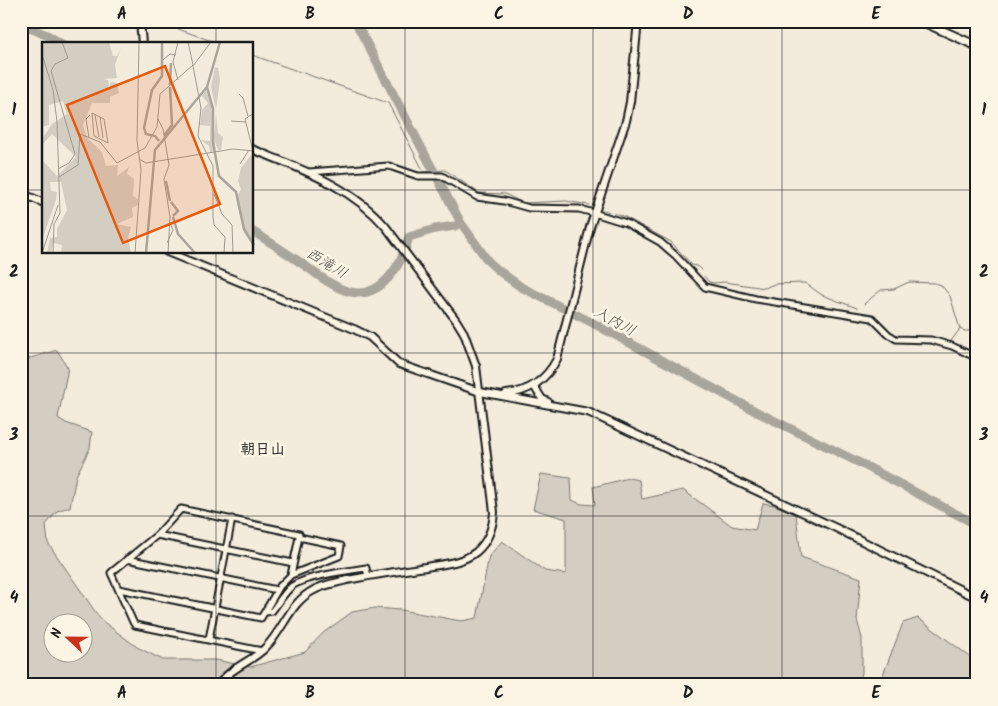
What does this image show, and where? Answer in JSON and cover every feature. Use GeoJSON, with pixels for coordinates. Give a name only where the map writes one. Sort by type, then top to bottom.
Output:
{"type":"FeatureCollection","features":[{"type":"Feature","properties":{"kind":"main road"},"geometry":{"type":"LineString","coordinates":[[921,21],[977,46]]}},
{"type":"Feature","properties":{"kind":"street"},"geometry":{"type":"LineString","coordinates":[[140,21],[142,42]]}},
{"type":"Feature","properties":{"kind":"street"},"geometry":{"type":"LineString","coordinates":[[495,395],[520,392],[534,386],[547,375],[557,359],[594,213],[626,121],[630,102],[638,21]]}},
{"type":"Feature","properties":{"kind":"street"},"geometry":{"type":"LineString","coordinates":[[219,685],[229,674],[262,650],[276,635],[296,604],[307,594],[325,585],[461,560],[476,552],[487,539],[493,523],[494,505],[480,392],[476,366],[464,333],[409,257],[374,213],[363,203],[309,172],[254,150]]}},
{"type":"Feature","properties":{"kind":"street"},"geometry":{"type":"LineString","coordinates":[[309,172],[389,166],[418,176],[442,176],[477,197],[504,201],[529,208],[579,209],[594,213],[626,223],[660,242],[676,255],[705,287],[756,300],[872,318],[888,334],[896,339],[931,340],[952,346],[977,358]]}},
{"type":"Feature","properties":{"kind":"street"},"geometry":{"type":"LineString","coordinates":[[21,193],[42,201]]}},
{"type":"Feature","properties":{"kind":"street"},"geometry":{"type":"LineString","coordinates":[[172,254],[370,336],[399,364],[480,392],[588,412],[836,528],[977,598]]}},
{"type":"Feature","properties":{"kind":"street"},"geometry":{"type":"LineString","coordinates":[[534,386],[542,399],[551,404]]}},
{"type":"Feature","properties":{"kind":"street"},"geometry":{"type":"LineString","coordinates":[[262,650],[134,624],[111,573],[157,534],[181,509],[299,534],[291,575]]}},
{"type":"Feature","properties":{"kind":"street"},"geometry":{"type":"LineString","coordinates":[[209,639],[232,520]]}},
{"type":"Feature","properties":{"kind":"street"},"geometry":{"type":"LineString","coordinates":[[157,534],[293,563]]}},
{"type":"Feature","properties":{"kind":"street"},"geometry":{"type":"LineString","coordinates":[[118,589],[261,618],[277,590],[291,575],[340,555],[341,546],[299,538]]}},
{"type":"Feature","properties":{"kind":"street"},"geometry":{"type":"LineString","coordinates":[[127,559],[277,590]]}},
{"type":"Feature","properties":{"kind":"street"},"geometry":{"type":"LineString","coordinates":[[266,612],[272,612],[287,591],[299,583],[366,568],[368,576]]}},
{"type":"Feature","properties":{"kind":"shaded area"},"geometry":{"type":"Polygon","coordinates":[[[57,350],[68,368],[58,418],[66,423],[92,432],[90,448],[76,476],[70,507],[57,511],[46,525],[48,543],[101,620],[137,647],[163,660],[216,660],[250,667],[305,652],[323,633],[352,612],[375,608],[401,610],[461,621],[477,618],[489,556],[502,541],[545,571],[566,574],[566,519],[533,509],[541,474],[571,478],[572,500],[581,504],[595,505],[593,487],[628,478],[639,480],[642,499],[683,490],[732,526],[755,530],[763,503],[774,505],[796,514],[801,557],[861,578],[857,620],[862,638],[862,673],[858,685],[21,685],[21,359],[24,360],[57,350]]]}},
{"type":"Feature","properties":{"kind":"shaded area"},"geometry":{"type":"Polygon","coordinates":[[[918,618],[977,662],[977,685],[879,685],[903,623],[918,618]]]}},
{"type":"Feature","properties":{"kind":"waterway"},"geometry":{"type":"LineString","coordinates":[[156,21],[214,42]]}},
{"type":"Feature","properties":{"kind":"waterway","name":"入内川"},"geometry":{"type":"LineString","coordinates":[[355,21],[461,223],[488,261],[499,271],[521,287],[591,322],[757,412],[860,463],[977,525]]}},
{"type":"Feature","properties":{"kind":"waterway","name":"西滝川"},"geometry":{"type":"LineString","coordinates":[[21,24],[59,42]]}},
{"type":"Feature","properties":{"kind":"waterway"},"geometry":{"type":"LineString","coordinates":[[254,56],[388,103],[424,172],[445,170],[479,193],[505,194],[521,202]]}},
{"type":"Feature","properties":{"kind":"waterway"},"geometry":{"type":"LineString","coordinates":[[525,203],[566,201],[589,205]]}},
{"type":"Feature","properties":{"kind":"waterway"},"geometry":{"type":"LineString","coordinates":[[604,210],[609,212]]}},
{"type":"Feature","properties":{"kind":"waterway"},"geometry":{"type":"LineString","coordinates":[[614,213],[671,242],[692,265],[702,270]]}},
{"type":"Feature","properties":{"kind":"waterway","name":"西滝川"},"geometry":{"type":"LineString","coordinates":[[254,232],[330,283],[341,289],[359,293],[370,291],[380,286],[388,278],[401,258],[409,237],[435,229],[455,226]]}},
{"type":"Feature","properties":{"kind":"waterway"},"geometry":{"type":"LineString","coordinates":[[704,276],[709,282],[714,283],[725,282],[765,288],[774,284],[805,283],[822,295],[857,308]]}},
{"type":"Feature","properties":{"kind":"waterway"},"geometry":{"type":"LineString","coordinates":[[864,304],[881,290],[894,289],[909,282],[941,285],[950,296],[960,329],[951,341]]}},
{"type":"Feature","properties":{"kind":"waterway"},"geometry":{"type":"LineString","coordinates":[[960,329],[969,331],[977,327]]}},
{"type":"Feature","properties":{"kind":"district","name":"朝日山"},"geometry":{"type":"Point","coordinates":[263,449]}}]}
